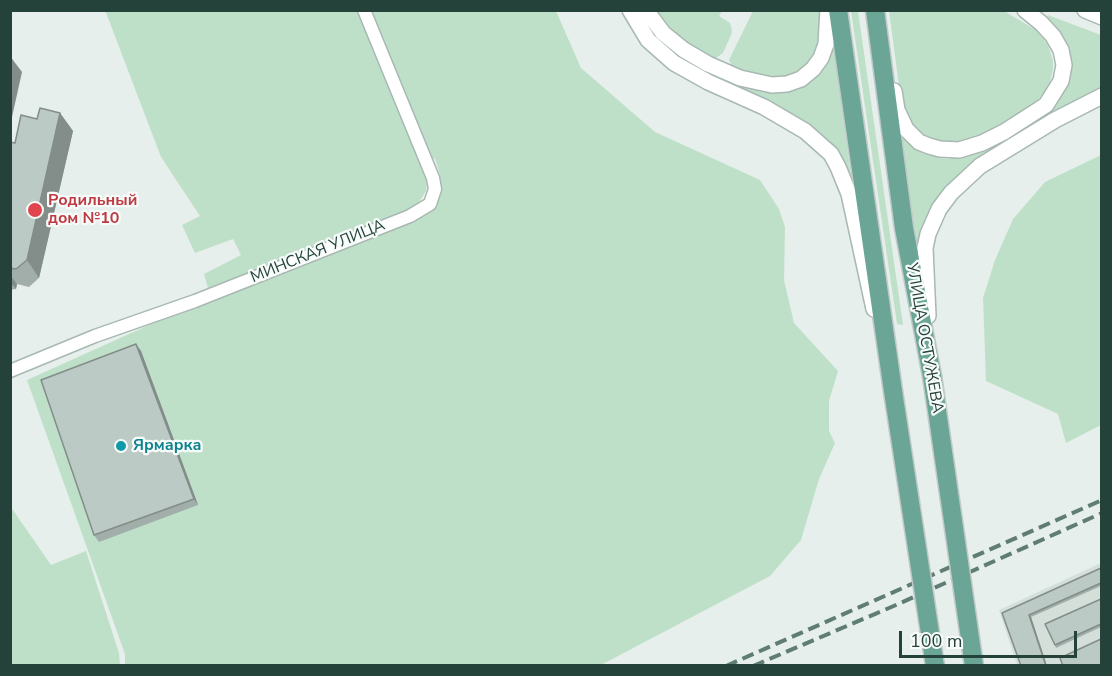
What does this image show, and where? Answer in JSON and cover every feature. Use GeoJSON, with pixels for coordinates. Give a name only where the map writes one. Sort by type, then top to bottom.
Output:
{"type":"FeatureCollection","features":[{"type":"Feature","properties":{"kind":"main road"},"geometry":{"type":"LineString","coordinates":[[838,10],[935,666]]}},
{"type":"Feature","properties":{"kind":"main road","name":"УЛИЦА ОСТУЖЕВА"},"geometry":{"type":"LineString","coordinates":[[876,10],[904,228],[932,376],[974,666]]}},
{"type":"Feature","properties":{"kind":"street","name":"МИНСКАЯ УЛИЦА"},"geometry":{"type":"LineString","coordinates":[[10,371],[399,220],[430,204],[435,189],[433,178],[364,10]]}},
{"type":"Feature","properties":{"kind":"street"},"geometry":{"type":"LineString","coordinates":[[630,10],[648,40],[674,63],[774,113],[805,131],[831,154],[842,174],[849,194],[893,391]]}},
{"type":"Feature","properties":{"kind":"street"},"geometry":{"type":"LineString","coordinates":[[646,10],[663,33],[692,55],[740,78],[772,86],[801,79],[813,69],[821,58],[826,44],[828,10]]}},
{"type":"Feature","properties":{"kind":"street"},"geometry":{"type":"LineString","coordinates":[[876,10],[897,110],[902,121],[911,135],[919,142],[950,150],[969,148],[1004,132],[1046,105],[1061,81],[1064,65],[1061,50],[1053,36],[1025,10]]}},
{"type":"Feature","properties":{"kind":"street"},"geometry":{"type":"LineString","coordinates":[[1085,10],[1101,17]]}},
{"type":"Feature","properties":{"kind":"street"},"geometry":{"type":"LineString","coordinates":[[932,376],[925,248],[939,208],[951,193],[980,166],[1055,120],[1101,96]]}},
{"type":"Feature","properties":{"kind":"shaded area"},"geometry":{"type":"Polygon","coordinates":[[[1101,563],[1101,665],[1017,665],[999,610],[1101,563]]]}},
{"type":"Feature","properties":{"kind":"green space"},"geometry":{"type":"Polygon","coordinates":[[[105,10],[556,11],[581,68],[655,132],[760,180],[779,209],[785,227],[784,280],[794,323],[838,371],[829,401],[829,431],[835,443],[819,479],[801,540],[770,576],[599,666],[125,665],[125,654],[27,380],[211,297],[435,205],[440,175],[435,158],[424,164],[427,179],[426,191],[419,202],[405,213],[209,292],[204,274],[241,255],[233,239],[195,253],[182,225],[200,216],[161,157],[105,10]]]}},
{"type":"Feature","properties":{"kind":"green space"},"geometry":{"type":"Polygon","coordinates":[[[634,11],[640,11],[665,47],[683,60],[752,89],[768,92],[791,90],[820,74],[829,62],[833,42],[852,184],[847,170],[835,152],[814,131],[777,109],[681,63],[660,46],[634,11]]]}},
{"type":"Feature","properties":{"kind":"green space"},"geometry":{"type":"Polygon","coordinates":[[[653,11],[722,11],[719,16],[730,23],[732,30],[723,53],[716,58],[711,58],[673,34],[653,11]]]}},
{"type":"Feature","properties":{"kind":"green space"},"geometry":{"type":"Polygon","coordinates":[[[753,11],[819,11],[819,44],[812,60],[799,71],[781,79],[752,76],[733,68],[729,60],[753,11]]]}},
{"type":"Feature","properties":{"kind":"green space"},"geometry":{"type":"Polygon","coordinates":[[[851,11],[858,11],[903,325],[897,324],[851,11]]]}},
{"type":"Feature","properties":{"kind":"green space"},"geometry":{"type":"Polygon","coordinates":[[[889,11],[1004,11],[1036,30],[1048,45],[1053,61],[1049,86],[1033,106],[976,138],[960,144],[929,140],[914,129],[902,108],[889,11]]]}},
{"type":"Feature","properties":{"kind":"green space"},"geometry":{"type":"Polygon","coordinates":[[[1048,15],[1101,35],[1101,90],[940,197],[928,215],[921,237],[917,267],[899,130],[924,152],[940,158],[948,159],[969,155],[985,148],[1065,86],[1046,18],[1048,15]]]}},
{"type":"Feature","properties":{"kind":"green space"},"geometry":{"type":"Polygon","coordinates":[[[1101,155],[1101,425],[1066,443],[1058,414],[986,381],[983,298],[995,260],[1013,219],[1045,182],[1101,155]]]}},
{"type":"Feature","properties":{"kind":"green space"},"geometry":{"type":"Polygon","coordinates":[[[11,509],[51,565],[86,551],[119,653],[120,665],[11,665],[11,509]]]}},
{"type":"Feature","properties":{"kind":"building"},"geometry":{"type":"Polygon","coordinates":[[[40,108],[60,113],[27,260],[16,269],[10,268],[10,142],[15,143],[21,115],[37,119],[40,108]]]}},
{"type":"Feature","properties":{"kind":"building","name":"Ярмарка"},"geometry":{"type":"Polygon","coordinates":[[[136,344],[194,499],[94,535],[41,380],[136,344]]]}},
{"type":"Feature","properties":{"kind":"building"},"geometry":{"type":"Polygon","coordinates":[[[1101,568],[1101,583],[1029,615],[1046,666],[1021,666],[1002,613],[1101,568]]]}},
{"type":"Feature","properties":{"kind":"building"},"geometry":{"type":"Polygon","coordinates":[[[1101,599],[1101,624],[1055,645],[1045,624],[1101,599]]]}},
{"type":"Feature","properties":{"kind":"building"},"geometry":{"type":"Polygon","coordinates":[[[1101,639],[1101,666],[1063,666],[1060,658],[1101,639]]]}},
{"type":"Feature","properties":{"kind":"railway"},"geometry":{"type":"LineString","coordinates":[[726,666],[1102,500]]}},
{"type":"Feature","properties":{"kind":"railway"},"geometry":{"type":"LineString","coordinates":[[753,666],[1102,513]]}},
{"type":"Feature","properties":{"kind":"place","name":"Родильный дом №10"},"geometry":{"type":"Point","coordinates":[35,210]}},
{"type":"Feature","properties":{"kind":"place","name":"Ярмарка"},"geometry":{"type":"Point","coordinates":[121,446]}}]}
